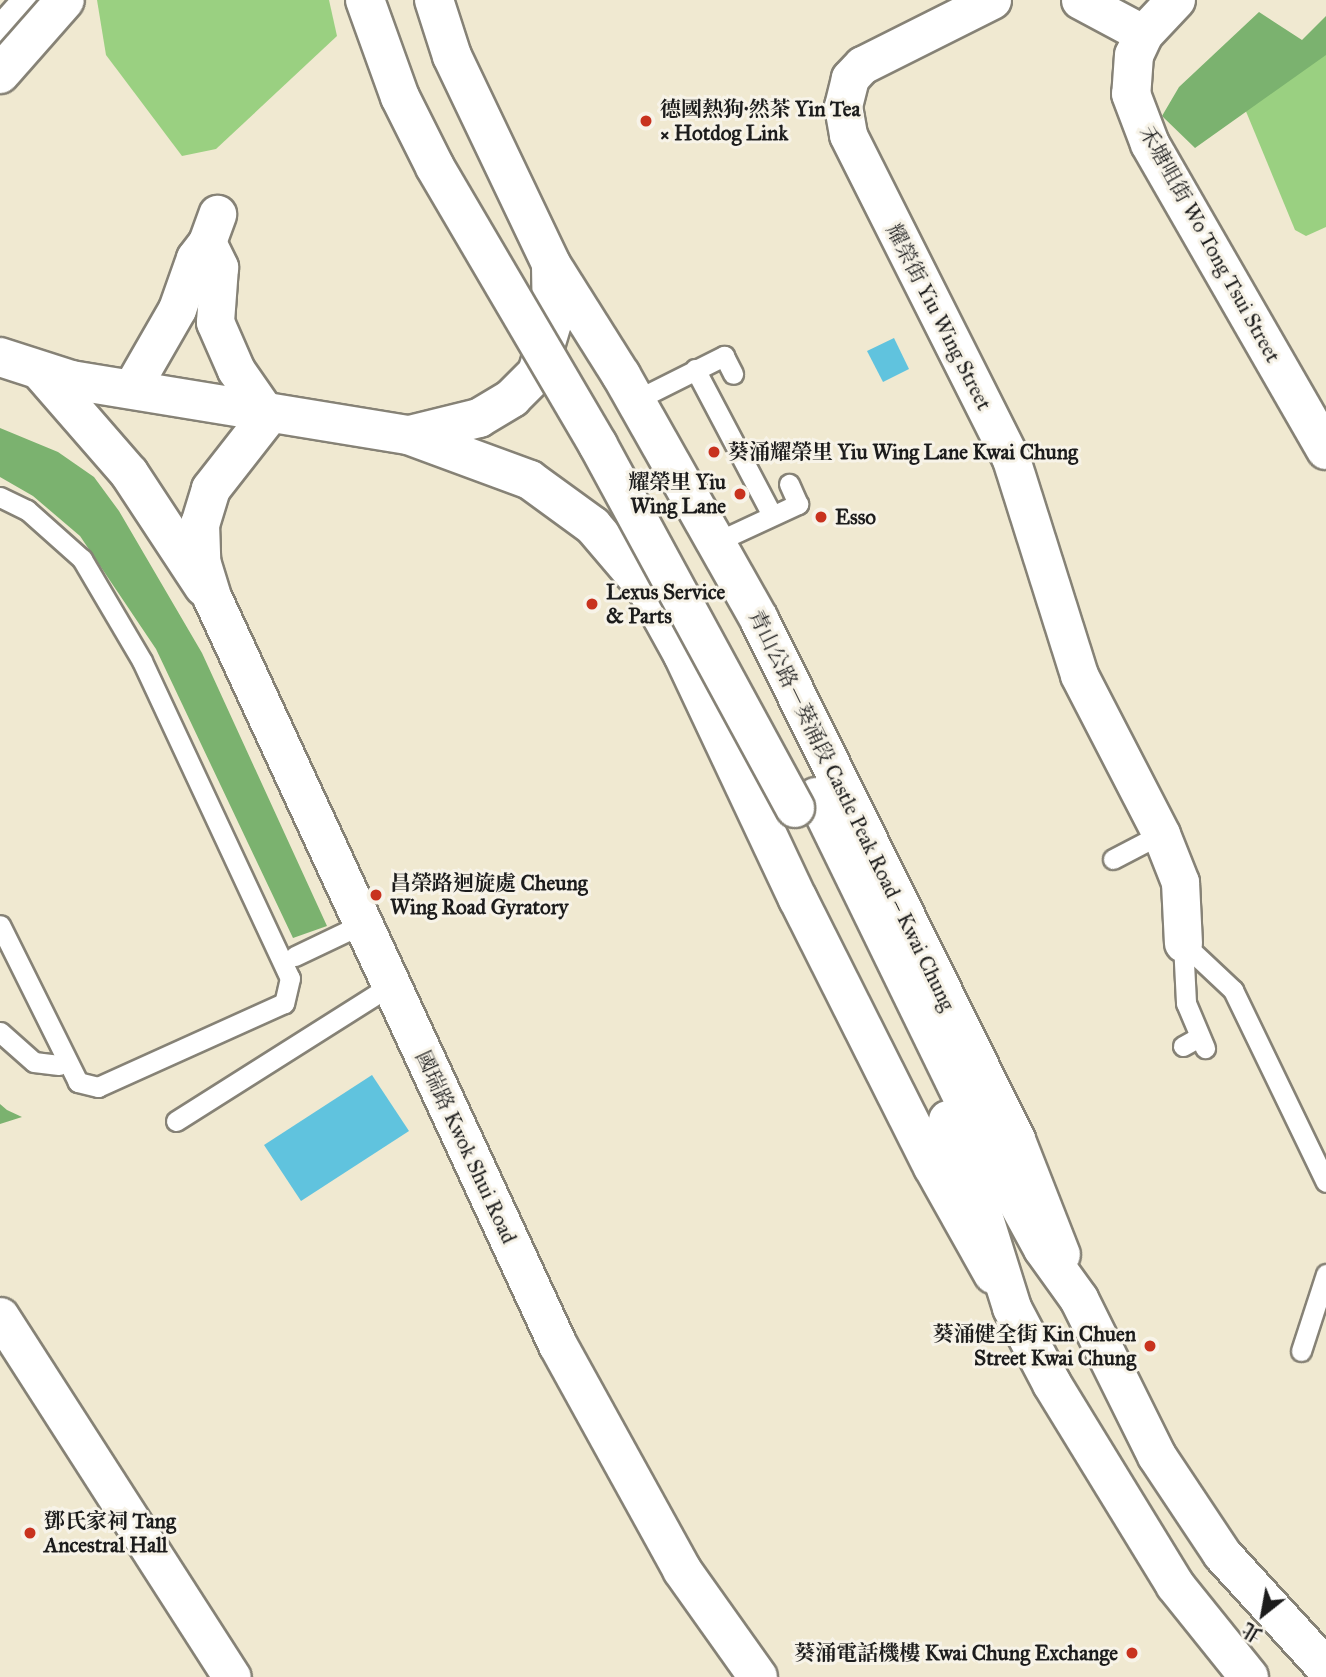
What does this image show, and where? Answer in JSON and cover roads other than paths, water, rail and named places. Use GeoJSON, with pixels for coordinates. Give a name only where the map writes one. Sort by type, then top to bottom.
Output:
{"type":"FeatureCollection","features":[{"type":"Feature","properties":{"kind":"main road"},"geometry":{"type":"LineString","coordinates":[[0,38],[34,0]]}},
{"type":"Feature","properties":{"kind":"main road"},"geometry":{"type":"LineString","coordinates":[[0,74],[65,0]]}},
{"type":"Feature","properties":{"kind":"main road","name":"青山公路－葵涌段 Castle Peak Road – Kwai Chung"},"geometry":{"type":"LineString","coordinates":[[365,0],[400,97],[435,167],[805,802],[962,1148],[1012,1308]]}},
{"type":"Feature","properties":{"kind":"main road","name":"青山公路－葵涌段 Castle Peak Road – Kwai Chung"},"geometry":{"type":"LineString","coordinates":[[388,0],[422,93],[452,155],[615,432],[805,802],[983,1139],[1043,1249],[1079,1299]]}},
{"type":"Feature","properties":{"kind":"main road","name":"青山公路－葵涌段 Castle Peak Road – Kwai Chung"},"geometry":{"type":"LineString","coordinates":[[434,0],[452,56],[551,264],[634,401],[759,620],[1016,1140],[1079,1299],[1157,1456],[1222,1554],[1326,1668]]}},
{"type":"Feature","properties":{"kind":"main road","name":"禾塘咀街 Wo Tong Tsui Street"},"geometry":{"type":"LineString","coordinates":[[1176,0],[1144,34],[1134,55],[1131,94],[1150,144],[1326,450]]}},
{"type":"Feature","properties":{"kind":"main road","name":"青山公路－葵涌段 Castle Peak Road – Kwai Chung"},"geometry":{"type":"LineString","coordinates":[[408,435],[479,418],[512,398],[537,373],[552,323],[551,264]]}},
{"type":"Feature","properties":{"kind":"main road","name":"國瑞路 Kwok Shui Road"},"geometry":{"type":"LineString","coordinates":[[0,357],[42,373],[131,389]]}},
{"type":"Feature","properties":{"kind":"main road","name":"國瑞路 Kwok Shui Road"},"geometry":{"type":"LineString","coordinates":[[42,373],[129,473],[168,538],[212,597]]}},
{"type":"Feature","properties":{"kind":"main road","name":"青山公路－葵涌段 Castle Peak Road – Kwai Chung"},"geometry":{"type":"LineString","coordinates":[[131,389],[268,416],[408,435],[503,467],[559,498],[593,526],[646,588],[683,655],[798,899],[933,1167],[1090,1453],[1175,1586],[1249,1677]]}},
{"type":"Feature","properties":{"kind":"main road","name":"國瑞路 Kwok Shui Road"},"geometry":{"type":"LineString","coordinates":[[268,416],[211,489],[200,524],[201,561],[212,597],[558,1345],[682,1570],[758,1677]]}},
{"type":"Feature","properties":{"kind":"street","name":"耀榮街 Yiu Wing Street"},"geometry":{"type":"LineString","coordinates":[[992,0],[862,65],[850,78],[843,106],[848,135],[1011,459],[1079,675],[1161,834],[1180,882],[1183,943]]}},
{"type":"Feature","properties":{"kind":"street"},"geometry":{"type":"LineString","coordinates":[[1080,0],[1144,34]]}},
{"type":"Feature","properties":{"kind":"street"},"geometry":{"type":"LineString","coordinates":[[131,389],[177,309],[195,258],[212,228],[219,267],[215,322],[236,370],[268,416]]}},
{"type":"Feature","properties":{"kind":"street"},"geometry":{"type":"LineString","coordinates":[[0,1316],[232,1677]]}},
{"type":"Feature","properties":{"kind":"lane"},"geometry":{"type":"LineString","coordinates":[[634,401],[724,356],[733,374]]}},
{"type":"Feature","properties":{"kind":"lane"},"geometry":{"type":"LineString","coordinates":[[695,369],[772,515]]}},
{"type":"Feature","properties":{"kind":"lane"},"geometry":{"type":"LineString","coordinates":[[714,543],[798,504],[789,484]]}},
{"type":"Feature","properties":{"kind":"lane"},"geometry":{"type":"LineString","coordinates":[[0,497],[27,510],[82,559],[142,661],[290,978],[284,1003],[98,1087],[78,1082],[0,925]]}},
{"type":"Feature","properties":{"kind":"lane"},"geometry":{"type":"LineString","coordinates":[[1113,859],[1161,834]]}},
{"type":"Feature","properties":{"kind":"lane"},"geometry":{"type":"LineString","coordinates":[[295,956],[362,924]]}},
{"type":"Feature","properties":{"kind":"lane"},"geometry":{"type":"LineString","coordinates":[[1183,943],[1186,1003],[1196,1044]]}},
{"type":"Feature","properties":{"kind":"lane"},"geometry":{"type":"LineString","coordinates":[[1183,943],[1233,990],[1326,1182]]}},
{"type":"Feature","properties":{"kind":"lane"},"geometry":{"type":"LineString","coordinates":[[176,1121],[391,985]]}},
{"type":"Feature","properties":{"kind":"lane"},"geometry":{"type":"LineString","coordinates":[[0,1032],[34,1062],[59,1065]]}},
{"type":"Feature","properties":{"kind":"lane"},"geometry":{"type":"LineString","coordinates":[[1301,1351],[1326,1274]]}},
{"type":"Feature","properties":{"kind":"water"},"geometry":{"type":"Polygon","coordinates":[[[894,338],[909,369],[883,382],[867,351],[894,338]]]}},
{"type":"Feature","properties":{"kind":"water"},"geometry":{"type":"Polygon","coordinates":[[[372,1075],[409,1131],[301,1201],[264,1145],[372,1075]]]}},
{"type":"Feature","properties":{"kind":"place","name":"德國熱狗·然茶 Yin Tea × Hotdog Link"},"geometry":{"type":"Point","coordinates":[646,121]}},
{"type":"Feature","properties":{"kind":"place","name":"葵涌耀榮里 Yiu Wing Lane Kwai Chung"},"geometry":{"type":"Point","coordinates":[714,452]}},
{"type":"Feature","properties":{"kind":"place","name":"耀榮里 Yiu Wing Lane"},"geometry":{"type":"Point","coordinates":[740,494]}},
{"type":"Feature","properties":{"kind":"place","name":"Esso"},"geometry":{"type":"Point","coordinates":[821,517]}},
{"type":"Feature","properties":{"kind":"place","name":"Lexus Service & Parts"},"geometry":{"type":"Point","coordinates":[592,604]}},
{"type":"Feature","properties":{"kind":"place","name":"昌榮路迴旋處 Cheung Wing Road Gyratory"},"geometry":{"type":"Point","coordinates":[376,895]}},
{"type":"Feature","properties":{"kind":"place","name":"葵涌健全街 Kin Chuen Street Kwai Chung"},"geometry":{"type":"Point","coordinates":[1150,1346]}},
{"type":"Feature","properties":{"kind":"place","name":"鄧氏家祠 Tang Ancestral Hall"},"geometry":{"type":"Point","coordinates":[30,1533]}},
{"type":"Feature","properties":{"kind":"place","name":"葵涌電話機樓 Kwai Chung Exchange"},"geometry":{"type":"Point","coordinates":[1132,1653]}}]}
